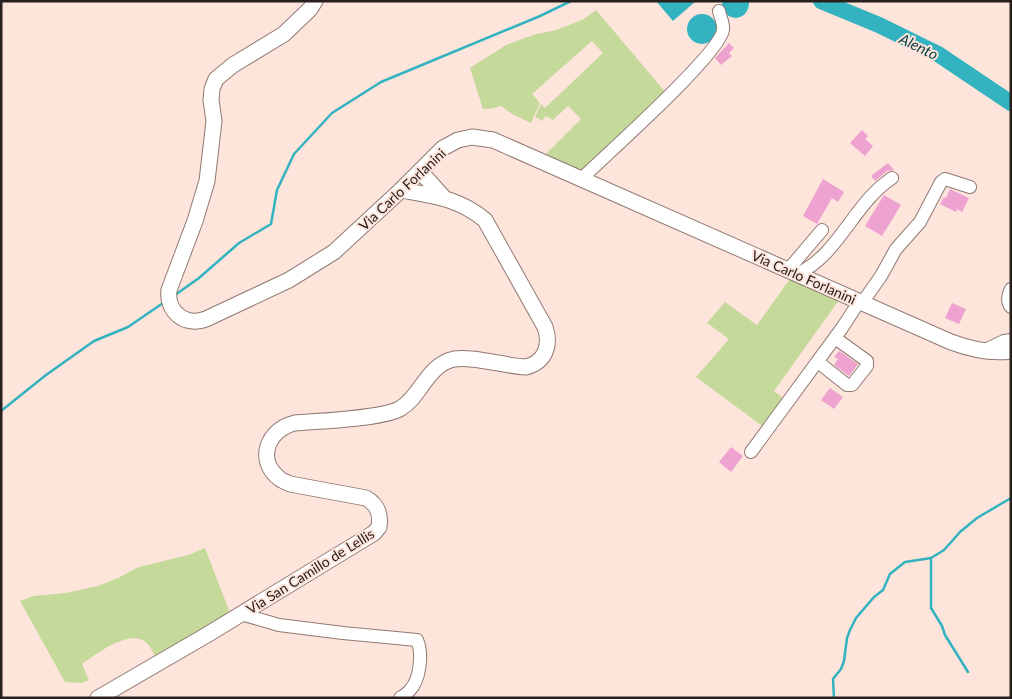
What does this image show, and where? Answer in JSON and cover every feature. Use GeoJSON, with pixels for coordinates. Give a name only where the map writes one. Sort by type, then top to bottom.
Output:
{"type":"FeatureCollection","features":[{"type":"Feature","properties":{"kind":"main road","name":"Via Carlo Forlanini"},"geometry":{"type":"LineString","coordinates":[[315,1],[310,9],[284,34],[233,65],[216,79],[212,89],[211,100],[214,121],[208,180],[168,296],[172,309],[182,319],[200,321],[289,280],[334,252],[443,148],[458,140],[472,137],[493,140],[951,342],[983,351],[1008,348]]}},
{"type":"Feature","properties":{"kind":"main road","name":"Via San Camillo de Lellis"},"geometry":{"type":"LineString","coordinates":[[420,171],[444,198]]}},
{"type":"Feature","properties":{"kind":"main road","name":"Via San Camillo de Lellis"},"geometry":{"type":"LineString","coordinates":[[98,698],[241,614],[374,533],[380,527],[379,511],[376,505],[366,498],[290,484],[280,479],[271,470],[267,456],[270,440],[277,431],[295,423],[385,415],[402,408],[434,370],[443,363],[453,360],[470,360],[526,367],[535,364],[543,356],[548,342],[545,327],[485,220],[471,209],[444,198],[401,190]]}},
{"type":"Feature","properties":{"kind":"lane"},"geometry":{"type":"LineString","coordinates":[[581,179],[698,67],[716,46],[723,29],[719,11]]}},
{"type":"Feature","properties":{"kind":"lane"},"geometry":{"type":"LineString","coordinates":[[792,272],[808,269],[826,255],[857,212],[892,178]]}},
{"type":"Feature","properties":{"kind":"lane"},"geometry":{"type":"LineString","coordinates":[[751,452],[881,276],[896,249],[920,222],[941,182],[949,179],[970,188]]}},
{"type":"Feature","properties":{"kind":"lane"},"geometry":{"type":"LineString","coordinates":[[792,272],[822,230]]}},
{"type":"Feature","properties":{"kind":"lane"},"geometry":{"type":"LineString","coordinates":[[1011,289],[1008,296],[1011,307]]}},
{"type":"Feature","properties":{"kind":"lane"},"geometry":{"type":"LineString","coordinates":[[818,362],[847,385],[852,385],[867,366],[867,361],[835,338]]}},
{"type":"Feature","properties":{"kind":"lane"},"geometry":{"type":"LineString","coordinates":[[241,614],[279,625],[418,640],[420,653],[416,680],[410,690],[400,698]]}},
{"type":"Feature","properties":{"kind":"green space"},"geometry":{"type":"Polygon","coordinates":[[[596,10],[667,94],[581,176],[541,159],[581,119],[568,106],[553,120],[546,116],[542,121],[535,117],[541,104],[545,108],[603,53],[592,41],[532,94],[540,103],[531,123],[512,114],[501,106],[483,109],[470,68],[506,45],[582,20],[596,10]]]}},
{"type":"Feature","properties":{"kind":"green space"},"geometry":{"type":"Polygon","coordinates":[[[790,279],[839,300],[774,391],[787,401],[765,428],[696,377],[729,339],[707,323],[725,302],[757,325],[790,279]]]}},
{"type":"Feature","properties":{"kind":"green space"},"geometry":{"type":"Polygon","coordinates":[[[205,548],[230,613],[156,661],[150,647],[143,641],[135,638],[116,643],[82,664],[89,680],[82,683],[65,682],[20,601],[33,596],[66,593],[98,586],[139,567],[188,555],[205,548]]]}},
{"type":"Feature","properties":{"kind":"water"},"geometry":{"type":"Polygon","coordinates":[[[656,1],[696,1],[673,21],[656,1]]]}},
{"type":"Feature","properties":{"kind":"water"},"geometry":{"type":"Polygon","coordinates":[[[722,1],[749,1],[748,9],[741,17],[730,17],[723,8],[722,1]]]}},
{"type":"Feature","properties":{"kind":"water"},"geometry":{"type":"Polygon","coordinates":[[[702,14],[713,18],[717,29],[713,40],[702,44],[691,40],[687,29],[691,18],[702,14]]]}},
{"type":"Feature","properties":{"kind":"building"},"geometry":{"type":"Polygon","coordinates":[[[729,43],[734,48],[729,53],[732,56],[721,65],[715,58],[729,43]]]}},
{"type":"Feature","properties":{"kind":"building"},"geometry":{"type":"Polygon","coordinates":[[[862,130],[868,136],[865,139],[873,146],[865,156],[850,143],[862,130]]]}},
{"type":"Feature","properties":{"kind":"building"},"geometry":{"type":"Polygon","coordinates":[[[888,163],[894,170],[887,171],[875,181],[871,176],[888,163]]]}},
{"type":"Feature","properties":{"kind":"building"},"geometry":{"type":"Polygon","coordinates":[[[823,179],[844,192],[838,202],[832,198],[817,224],[803,216],[823,179]]]}},
{"type":"Feature","properties":{"kind":"building"},"geometry":{"type":"Polygon","coordinates":[[[950,189],[969,198],[962,212],[957,209],[956,212],[940,204],[944,197],[946,198],[950,189]]]}},
{"type":"Feature","properties":{"kind":"building"},"geometry":{"type":"Polygon","coordinates":[[[884,195],[901,205],[882,236],[865,226],[884,195]]]}},
{"type":"Feature","properties":{"kind":"building"},"geometry":{"type":"Polygon","coordinates":[[[952,303],[966,309],[959,324],[945,318],[952,303]]]}},
{"type":"Feature","properties":{"kind":"building"},"geometry":{"type":"Polygon","coordinates":[[[839,351],[858,364],[849,376],[834,365],[838,359],[834,357],[839,351]]]}},
{"type":"Feature","properties":{"kind":"building"},"geometry":{"type":"Polygon","coordinates":[[[830,388],[843,397],[834,409],[821,400],[830,388]]]}},
{"type":"Feature","properties":{"kind":"building"},"geometry":{"type":"Polygon","coordinates":[[[731,447],[743,456],[731,472],[719,462],[731,447]]]}},
{"type":"Feature","properties":{"kind":"waterway"},"geometry":{"type":"LineString","coordinates":[[175,295],[199,278],[239,243],[271,224],[277,190],[294,154],[332,113],[381,82],[540,16],[571,1]]}},
{"type":"Feature","properties":{"kind":"waterway","name":"Alento"},"geometry":{"type":"LineString","coordinates":[[821,1],[879,25],[938,54],[1011,103]]}},
{"type":"Feature","properties":{"kind":"waterway"},"geometry":{"type":"LineString","coordinates":[[1,411],[46,375],[94,341],[128,327],[163,303]]}},
{"type":"Feature","properties":{"kind":"waterway"},"geometry":{"type":"LineString","coordinates":[[834,698],[833,679],[841,669],[844,661],[850,630],[856,618],[874,597],[883,590],[890,574],[905,562],[931,558],[944,550],[960,532],[977,518],[1011,498]]}},
{"type":"Feature","properties":{"kind":"waterway"},"geometry":{"type":"LineString","coordinates":[[931,558],[931,608],[968,672]]}}]}
